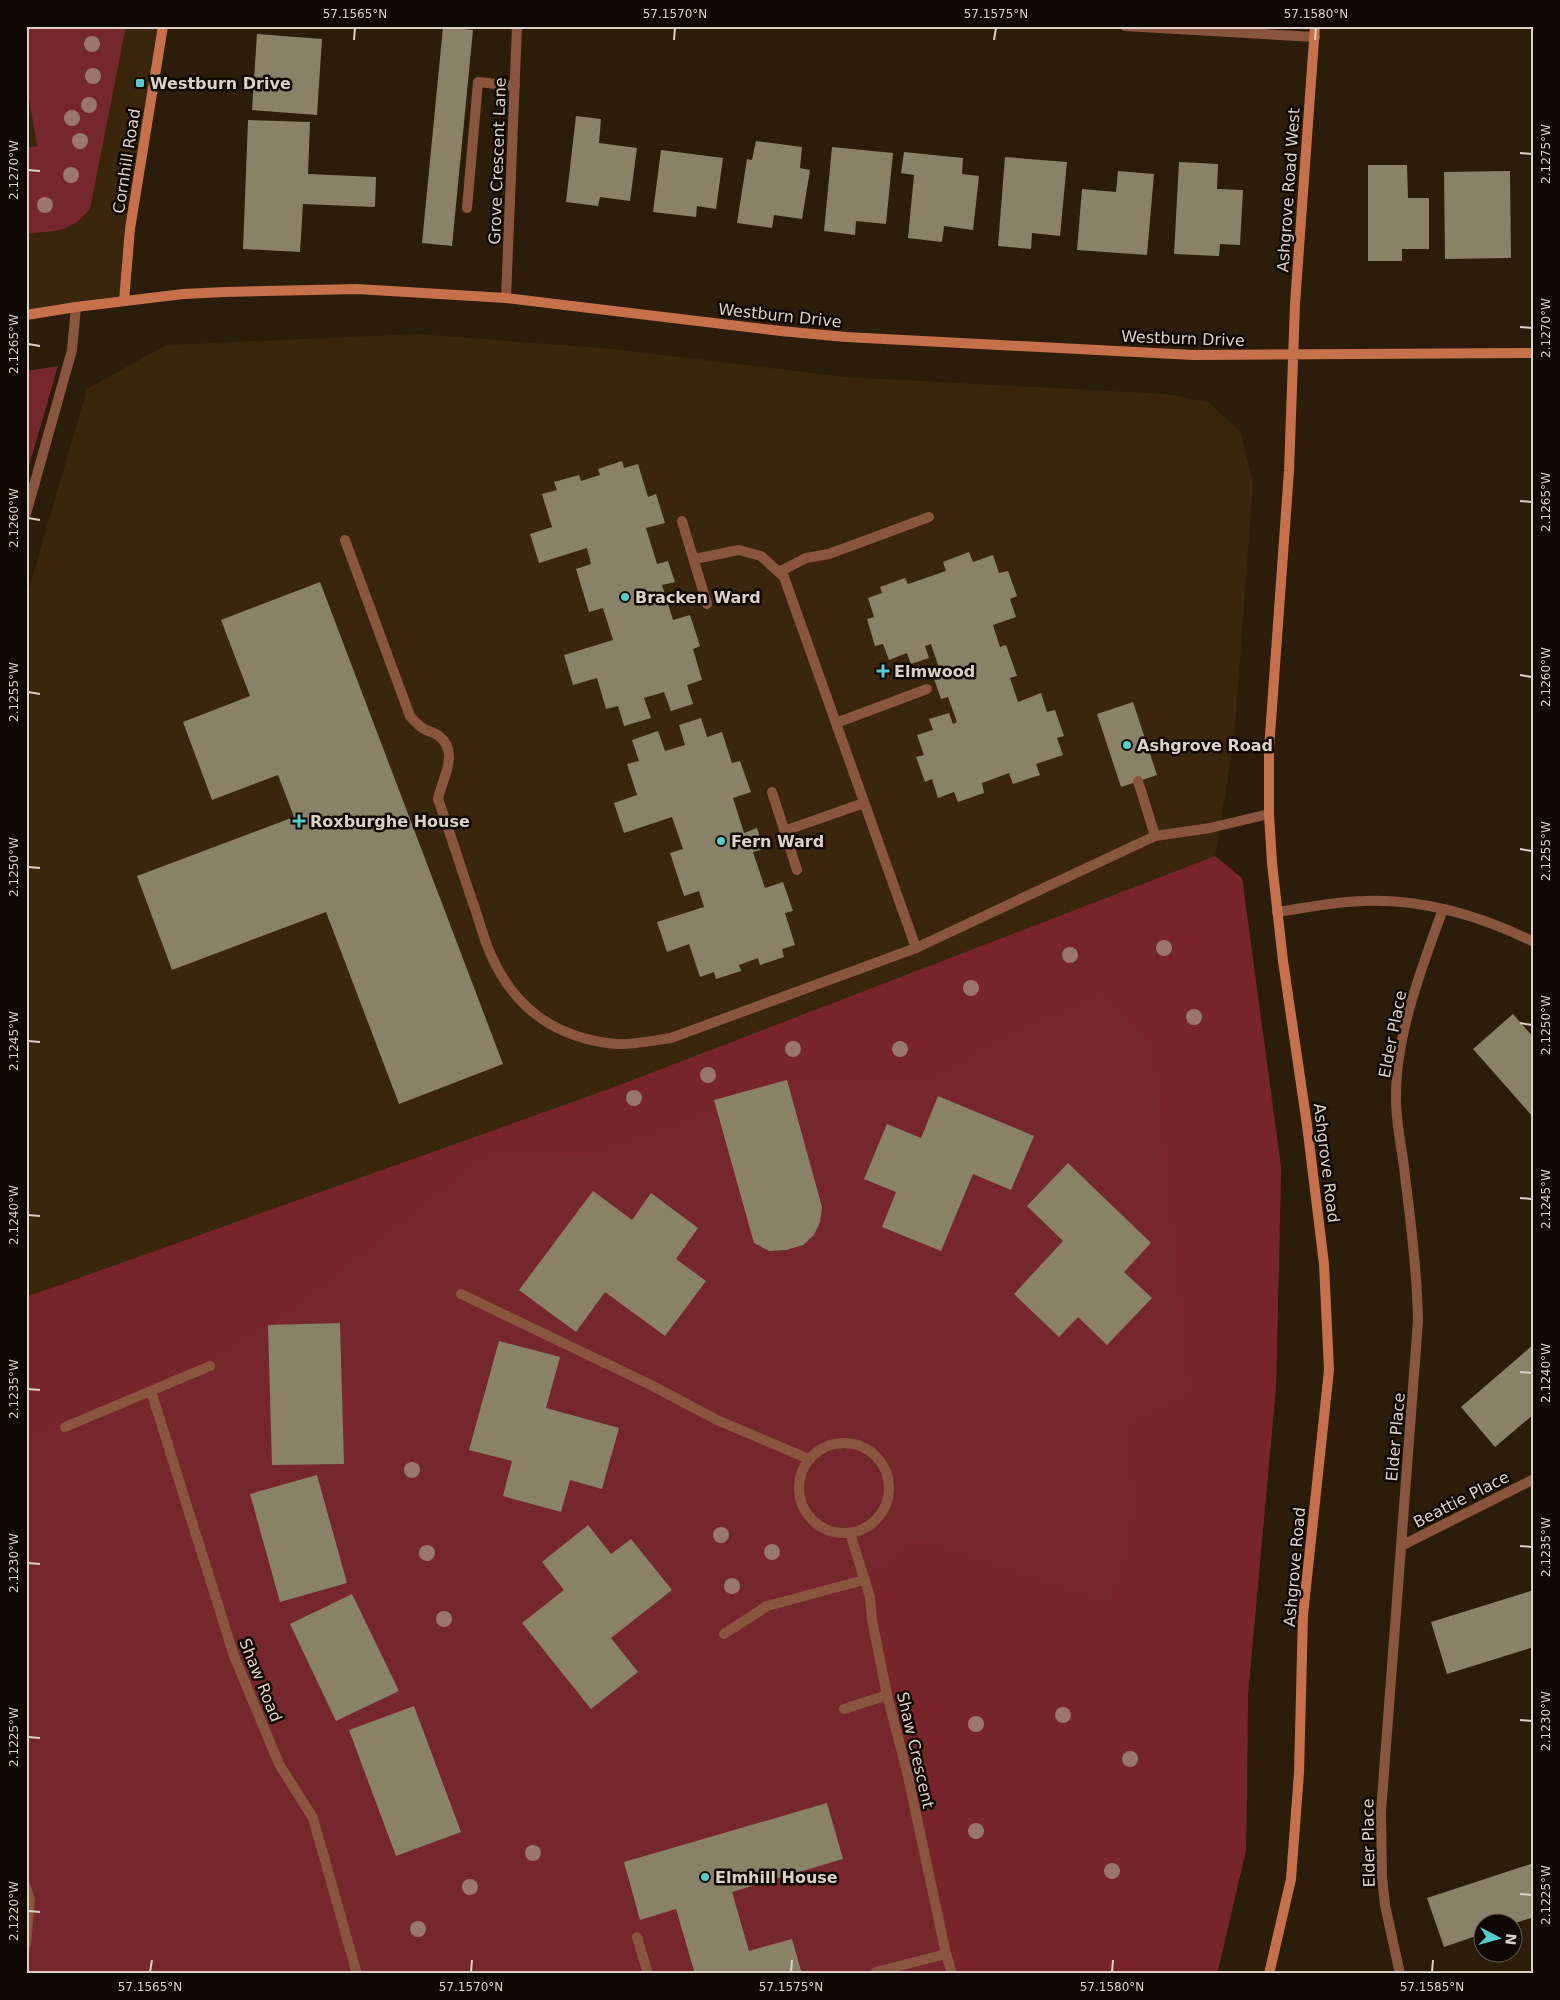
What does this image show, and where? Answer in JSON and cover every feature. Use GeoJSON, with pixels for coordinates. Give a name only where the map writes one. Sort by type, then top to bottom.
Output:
{"type":"FeatureCollection","features":[{"type":"Feature","properties":{"kind":"street","name":"Cornhill Road"},"geometry":{"type":"LineString","coordinates":[[124,302],[130,229],[163,26]]}},
{"type":"Feature","properties":{"kind":"street","name":"Grove Crescent Lane"},"geometry":{"type":"LineString","coordinates":[[506,298],[517,26]]}},
{"type":"Feature","properties":{"kind":"street"},"geometry":{"type":"LineString","coordinates":[[1125,26],[1315,32]]}},
{"type":"Feature","properties":{"kind":"street","name":"Ashgrove Road West"},"geometry":{"type":"LineString","coordinates":[[1292,355],[1315,32]]}},
{"type":"Feature","properties":{"kind":"street"},"geometry":{"type":"LineString","coordinates":[[467,208],[478,82],[515,86]]}},
{"type":"Feature","properties":{"kind":"street","name":"Westburn Drive"},"geometry":{"type":"LineString","coordinates":[[26,315],[76,307],[224,292],[357,289],[506,298],[846,337],[1193,355],[1534,353]]}},
{"type":"Feature","properties":{"kind":"street"},"geometry":{"type":"LineString","coordinates":[[26,514],[72,350],[76,307]]}},
{"type":"Feature","properties":{"kind":"street","name":"Ashgrove Road"},"geometry":{"type":"LineString","coordinates":[[1269,1974],[1290,1879],[1299,1773],[1303,1615],[1329,1370],[1324,1264],[1272,863],[1269,814],[1270,739],[1289,471],[1292,355]]}},
{"type":"Feature","properties":{"kind":"street"},"geometry":{"type":"LineString","coordinates":[[779,572],[806,558],[829,554],[929,517]]}},
{"type":"Feature","properties":{"kind":"street"},"geometry":{"type":"LineString","coordinates":[[682,521],[707,604]]}},
{"type":"Feature","properties":{"kind":"street"},"geometry":{"type":"LineString","coordinates":[[345,540],[410,716],[421,727],[440,736],[448,748],[450,760],[441,783],[438,799],[490,954],[504,978],[532,1014],[551,1026],[578,1036],[608,1043],[639,1043],[671,1038],[916,948],[1155,836],[1210,828],[1269,814]]}},
{"type":"Feature","properties":{"kind":"street"},"geometry":{"type":"LineString","coordinates":[[694,559],[739,550],[761,556],[784,577],[916,948]]}},
{"type":"Feature","properties":{"kind":"street"},"geometry":{"type":"LineString","coordinates":[[836,723],[927,689]]}},
{"type":"Feature","properties":{"kind":"street"},"geometry":{"type":"LineString","coordinates":[[1138,781],[1155,836]]}},
{"type":"Feature","properties":{"kind":"street"},"geometry":{"type":"LineString","coordinates":[[772,792],[797,870]]}},
{"type":"Feature","properties":{"kind":"street"},"geometry":{"type":"LineString","coordinates":[[784,831],[864,803]]}},
{"type":"Feature","properties":{"kind":"street"},"geometry":{"type":"LineString","coordinates":[[1278,912],[1364,900],[1398,902],[1443,909],[1489,922],[1534,942]]}},
{"type":"Feature","properties":{"kind":"street","name":"Elder Place"},"geometry":{"type":"LineString","coordinates":[[1400,1974],[1384,1905],[1381,1845],[1383,1771],[1418,1321],[1414,1254],[1397,1117],[1397,1080],[1402,1041],[1412,999],[1443,909]]}},
{"type":"Feature","properties":{"kind":"street"},"geometry":{"type":"LineString","coordinates":[[461,1294],[651,1385],[717,1420],[809,1459]]}},
{"type":"Feature","properties":{"kind":"street"},"geometry":{"type":"LineString","coordinates":[[65,1427],[210,1366]]}},
{"type":"Feature","properties":{"kind":"street","name":"Shaw Road"},"geometry":{"type":"LineString","coordinates":[[151,1391],[234,1656],[279,1764],[313,1818],[358,1974]]}},
{"type":"Feature","properties":{"kind":"street"},"geometry":{"type":"LineString","coordinates":[[840,1443],[852,1443],[873,1453],[883,1464],[889,1478],[890,1493],[886,1508],[865,1529],[850,1534],[832,1532],[816,1524],[804,1510],[799,1493],[800,1475],[809,1459],[828,1445],[840,1443]]}},
{"type":"Feature","properties":{"kind":"street","name":"Beattie Place"},"geometry":{"type":"LineString","coordinates":[[1401,1546],[1534,1479]]}},
{"type":"Feature","properties":{"kind":"street","name":"Shaw Crescent"},"geometry":{"type":"LineString","coordinates":[[850,1534],[870,1597],[872,1620],[887,1695],[907,1772],[946,1954],[952,1974]]}},
{"type":"Feature","properties":{"kind":"street"},"geometry":{"type":"LineString","coordinates":[[724,1634],[767,1606],[864,1580]]}},
{"type":"Feature","properties":{"kind":"street"},"geometry":{"type":"LineString","coordinates":[[844,1709],[887,1695]]}},
{"type":"Feature","properties":{"kind":"street"},"geometry":{"type":"LineString","coordinates":[[26,1887],[30,1899],[26,1944]]}},
{"type":"Feature","properties":{"kind":"street"},"geometry":{"type":"LineString","coordinates":[[637,1937],[648,1974]]}},
{"type":"Feature","properties":{"kind":"street"},"geometry":{"type":"LineString","coordinates":[[876,1972],[946,1954]]}},
{"type":"Feature","properties":{"kind":"shaded area"},"geometry":{"type":"Polygon","coordinates":[[[26,26],[164,26],[124,301],[26,315],[26,26]]]}},
{"type":"Feature","properties":{"kind":"shaded area"},"geometry":{"type":"Polygon","coordinates":[[[26,26],[126,26],[90,209],[68,227],[54,231],[26,234],[26,148],[37,146],[26,81],[26,26]]]}},
{"type":"Feature","properties":{"kind":"shaded area"},"geometry":{"type":"Polygon","coordinates":[[[418,334],[614,349],[845,377],[1166,394],[1208,402],[1241,432],[1253,484],[1234,739],[1215,856],[612,1088],[26,1297],[26,599],[87,389],[166,345],[418,334]]]}},
{"type":"Feature","properties":{"kind":"shaded area"},"geometry":{"type":"Polygon","coordinates":[[[58,366],[26,476],[26,371],[58,366]]]}},
{"type":"Feature","properties":{"kind":"shaded area"},"geometry":{"type":"Polygon","coordinates":[[[1215,856],[1242,878],[1281,1168],[1276,1386],[1248,1693],[1246,1850],[1217,1974],[952,1974],[864,1580],[916,1537],[1107,1602],[1122,1561],[1130,1519],[1129,1421],[1188,1394],[1151,1043],[1106,994],[1022,1030],[923,1083],[787,1083],[595,1155],[488,1154],[289,1313],[209,1360],[151,1391],[63,1422],[26,1442],[26,1297],[612,1088],[1215,856]]]}},
{"type":"Feature","properties":{"kind":"shaded area"},"geometry":{"type":"Polygon","coordinates":[[[1242,878],[1281,1168],[1276,1386],[1248,1693],[1246,1850],[1217,1974],[26,1974],[26,1297],[612,1088],[1014,934],[1242,878]]]}},
{"type":"Feature","properties":{"kind":"building"},"geometry":{"type":"Polygon","coordinates":[[[443,27],[473,30],[452,246],[422,243],[443,27]]]}},
{"type":"Feature","properties":{"kind":"building"},"geometry":{"type":"Polygon","coordinates":[[[257,34],[322,39],[317,115],[252,110],[257,34]]]}},
{"type":"Feature","properties":{"kind":"building"},"geometry":{"type":"Polygon","coordinates":[[[576,116],[601,119],[599,143],[637,148],[630,201],[600,197],[598,206],[566,202],[576,116]]]}},
{"type":"Feature","properties":{"kind":"building"},"geometry":{"type":"Polygon","coordinates":[[[248,120],[310,122],[308,174],[376,177],[375,207],[303,204],[300,252],[243,249],[248,120]]]}},
{"type":"Feature","properties":{"kind":"building"},"geometry":{"type":"Polygon","coordinates":[[[756,141],[802,147],[800,168],[810,170],[802,219],[774,215],[772,228],[737,223],[747,159],[752,160],[756,141]]]}},
{"type":"Feature","properties":{"kind":"building"},"geometry":{"type":"Polygon","coordinates":[[[832,147],[893,153],[886,224],[856,221],[855,235],[824,231],[832,147]]]}},
{"type":"Feature","properties":{"kind":"building"},"geometry":{"type":"Polygon","coordinates":[[[661,150],[723,158],[716,209],[697,206],[696,217],[653,212],[661,150]]]}},
{"type":"Feature","properties":{"kind":"building"},"geometry":{"type":"Polygon","coordinates":[[[904,152],[963,158],[962,174],[979,176],[973,230],[944,226],[942,242],[908,238],[914,175],[901,173],[904,152]]]}},
{"type":"Feature","properties":{"kind":"building"},"geometry":{"type":"Polygon","coordinates":[[[1005,157],[1067,162],[1060,236],[1032,233],[1031,249],[998,246],[1005,157]]]}},
{"type":"Feature","properties":{"kind":"building"},"geometry":{"type":"Polygon","coordinates":[[[1179,162],[1218,164],[1217,189],[1243,190],[1240,245],[1220,244],[1219,256],[1174,254],[1179,162]]]}},
{"type":"Feature","properties":{"kind":"building"},"geometry":{"type":"Polygon","coordinates":[[[1368,165],[1407,165],[1408,198],[1429,198],[1429,249],[1402,249],[1402,261],[1368,261],[1368,165]]]}},
{"type":"Feature","properties":{"kind":"building"},"geometry":{"type":"Polygon","coordinates":[[[1118,171],[1154,174],[1147,255],[1077,250],[1082,189],[1116,192],[1118,171]]]}},
{"type":"Feature","properties":{"kind":"building"},"geometry":{"type":"Polygon","coordinates":[[[1510,171],[1511,258],[1445,259],[1444,172],[1510,171]]]}},
{"type":"Feature","properties":{"kind":"building","name":"Bracken Ward"},"geometry":{"type":"Polygon","coordinates":[[[622,461],[624,468],[638,464],[648,497],[656,494],[665,523],[646,528],[657,564],[668,561],[675,582],[662,585],[673,620],[690,615],[700,646],[693,649],[702,680],[687,685],[693,704],[671,711],[664,692],[644,698],[651,718],[624,726],[618,706],[606,709],[597,678],[573,685],[564,655],[613,640],[603,608],[589,612],[576,569],[591,564],[587,548],[539,563],[530,534],[552,527],[542,494],[557,490],[554,482],[579,475],[581,481],[600,475],[598,469],[622,461]]]}},
{"type":"Feature","properties":{"kind":"building"},"geometry":{"type":"Polygon","coordinates":[[[969,552],[973,562],[993,555],[999,573],[1008,571],[1017,596],[1010,599],[1016,617],[993,625],[1000,647],[1006,645],[1017,676],[1010,678],[1018,702],[1041,693],[1047,712],[1055,710],[1064,736],[1057,738],[1063,755],[1036,764],[1040,775],[1013,784],[1009,773],[982,783],[984,793],[958,802],[954,792],[938,798],[932,779],[925,782],[916,757],[924,755],[917,735],[933,730],[929,719],[949,713],[953,724],[957,722],[948,697],[941,699],[932,673],[940,671],[931,644],[925,646],[929,658],[911,664],[907,653],[889,660],[883,644],[875,646],[867,619],[874,617],[868,598],[882,593],[880,587],[905,578],[908,584],[946,571],[943,562],[969,552]]]}},
{"type":"Feature","properties":{"kind":"building","name":"Roxburghe House"},"geometry":{"type":"Polygon","coordinates":[[[320,582],[503,1064],[399,1104],[326,912],[172,970],[137,876],[294,817],[278,775],[212,800],[183,722],[250,696],[221,620],[320,582]]]}},
{"type":"Feature","properties":{"kind":"building","name":"Ashgrove Road"},"geometry":{"type":"Polygon","coordinates":[[[1133,702],[1157,775],[1121,787],[1097,714],[1133,702]]]}},
{"type":"Feature","properties":{"kind":"building","name":"Fern Ward"},"geometry":{"type":"Polygon","coordinates":[[[701,718],[707,737],[722,732],[732,763],[740,761],[751,792],[733,798],[744,833],[757,828],[764,849],[753,852],[765,888],[783,882],[793,911],[785,913],[795,945],[782,949],[784,957],[760,965],[758,958],[739,965],[741,971],[716,979],[714,972],[700,977],[689,944],[667,952],[657,922],[704,907],[699,891],[684,896],[670,853],[683,849],[672,817],[624,833],[614,803],[637,795],[627,764],[639,761],[632,740],[658,731],[665,751],[685,745],[679,725],[701,718]]]}},
{"type":"Feature","properties":{"kind":"building"},"geometry":{"type":"Polygon","coordinates":[[[1513,1014],[1534,1038],[1534,1118],[1473,1049],[1513,1014]]]}},
{"type":"Feature","properties":{"kind":"building"},"geometry":{"type":"Polygon","coordinates":[[[787,1080],[822,1207],[820,1222],[814,1235],[803,1245],[786,1250],[769,1251],[754,1243],[714,1100],[787,1080]]]}},
{"type":"Feature","properties":{"kind":"building"},"geometry":{"type":"Polygon","coordinates":[[[938,1096],[1034,1136],[1011,1190],[973,1174],[941,1251],[882,1227],[896,1192],[864,1179],[887,1124],[921,1138],[938,1096]]]}},
{"type":"Feature","properties":{"kind":"building"},"geometry":{"type":"Polygon","coordinates":[[[1068,1163],[1151,1243],[1124,1272],[1152,1298],[1107,1345],[1078,1317],[1059,1337],[1014,1294],[1063,1241],[1027,1206],[1068,1163]]]}},
{"type":"Feature","properties":{"kind":"building"},"geometry":{"type":"Polygon","coordinates":[[[593,1191],[632,1220],[651,1193],[698,1228],[676,1259],[706,1281],[665,1336],[605,1292],[576,1332],[519,1290],[593,1191]]]}},
{"type":"Feature","properties":{"kind":"building"},"geometry":{"type":"Polygon","coordinates":[[[340,1323],[344,1464],[272,1465],[268,1325],[340,1323]]]}},
{"type":"Feature","properties":{"kind":"building"},"geometry":{"type":"Polygon","coordinates":[[[499,1341],[560,1357],[546,1408],[619,1428],[602,1489],[570,1480],[561,1512],[503,1496],[512,1461],[469,1450],[499,1341]]]}},
{"type":"Feature","properties":{"kind":"building"},"geometry":{"type":"Polygon","coordinates":[[[1534,1344],[1534,1414],[1495,1447],[1461,1407],[1534,1344]]]}},
{"type":"Feature","properties":{"kind":"building"},"geometry":{"type":"Polygon","coordinates":[[[317,1475],[347,1583],[280,1602],[250,1494],[317,1475]]]}},
{"type":"Feature","properties":{"kind":"building"},"geometry":{"type":"Polygon","coordinates":[[[588,1525],[611,1554],[631,1539],[672,1590],[611,1638],[638,1672],[591,1709],[522,1623],[564,1590],[542,1562],[588,1525]]]}},
{"type":"Feature","properties":{"kind":"building"},"geometry":{"type":"Polygon","coordinates":[[[1534,1590],[1534,1647],[1447,1674],[1431,1622],[1534,1590]]]}},
{"type":"Feature","properties":{"kind":"building"},"geometry":{"type":"Polygon","coordinates":[[[352,1594],[399,1691],[336,1721],[290,1624],[352,1594]]]}},
{"type":"Feature","properties":{"kind":"building"},"geometry":{"type":"Polygon","coordinates":[[[414,1706],[461,1832],[396,1856],[349,1730],[414,1706]]]}},
{"type":"Feature","properties":{"kind":"building","name":"Elmhill House"},"geometry":{"type":"Polygon","coordinates":[[[827,1803],[843,1859],[732,1892],[749,1951],[792,1939],[802,1974],[695,1974],[676,1909],[640,1920],[624,1862],[827,1803]]]}},
{"type":"Feature","properties":{"kind":"building"},"geometry":{"type":"Polygon","coordinates":[[[1534,1863],[1534,1917],[1522,1921],[1522,1912],[1472,1912],[1472,1937],[1444,1947],[1427,1898],[1534,1863]]]}},
{"type":"Feature","properties":{"kind":"place","name":"Westburn Drive"},"geometry":{"type":"Point","coordinates":[140,83]}},
{"type":"Feature","properties":{"kind":"place","name":"Bracken Ward"},"geometry":{"type":"Point","coordinates":[625,597]}},
{"type":"Feature","properties":{"kind":"place","name":"Elmwood"},"geometry":{"type":"Point","coordinates":[883,671]}},
{"type":"Feature","properties":{"kind":"place","name":"Ashgrove Road"},"geometry":{"type":"Point","coordinates":[1127,745]}},
{"type":"Feature","properties":{"kind":"place","name":"Roxburghe House"},"geometry":{"type":"Point","coordinates":[299,821]}},
{"type":"Feature","properties":{"kind":"place","name":"Fern Ward"},"geometry":{"type":"Point","coordinates":[721,841]}},
{"type":"Feature","properties":{"kind":"place","name":"Elmhill House"},"geometry":{"type":"Point","coordinates":[705,1877]}}]}
